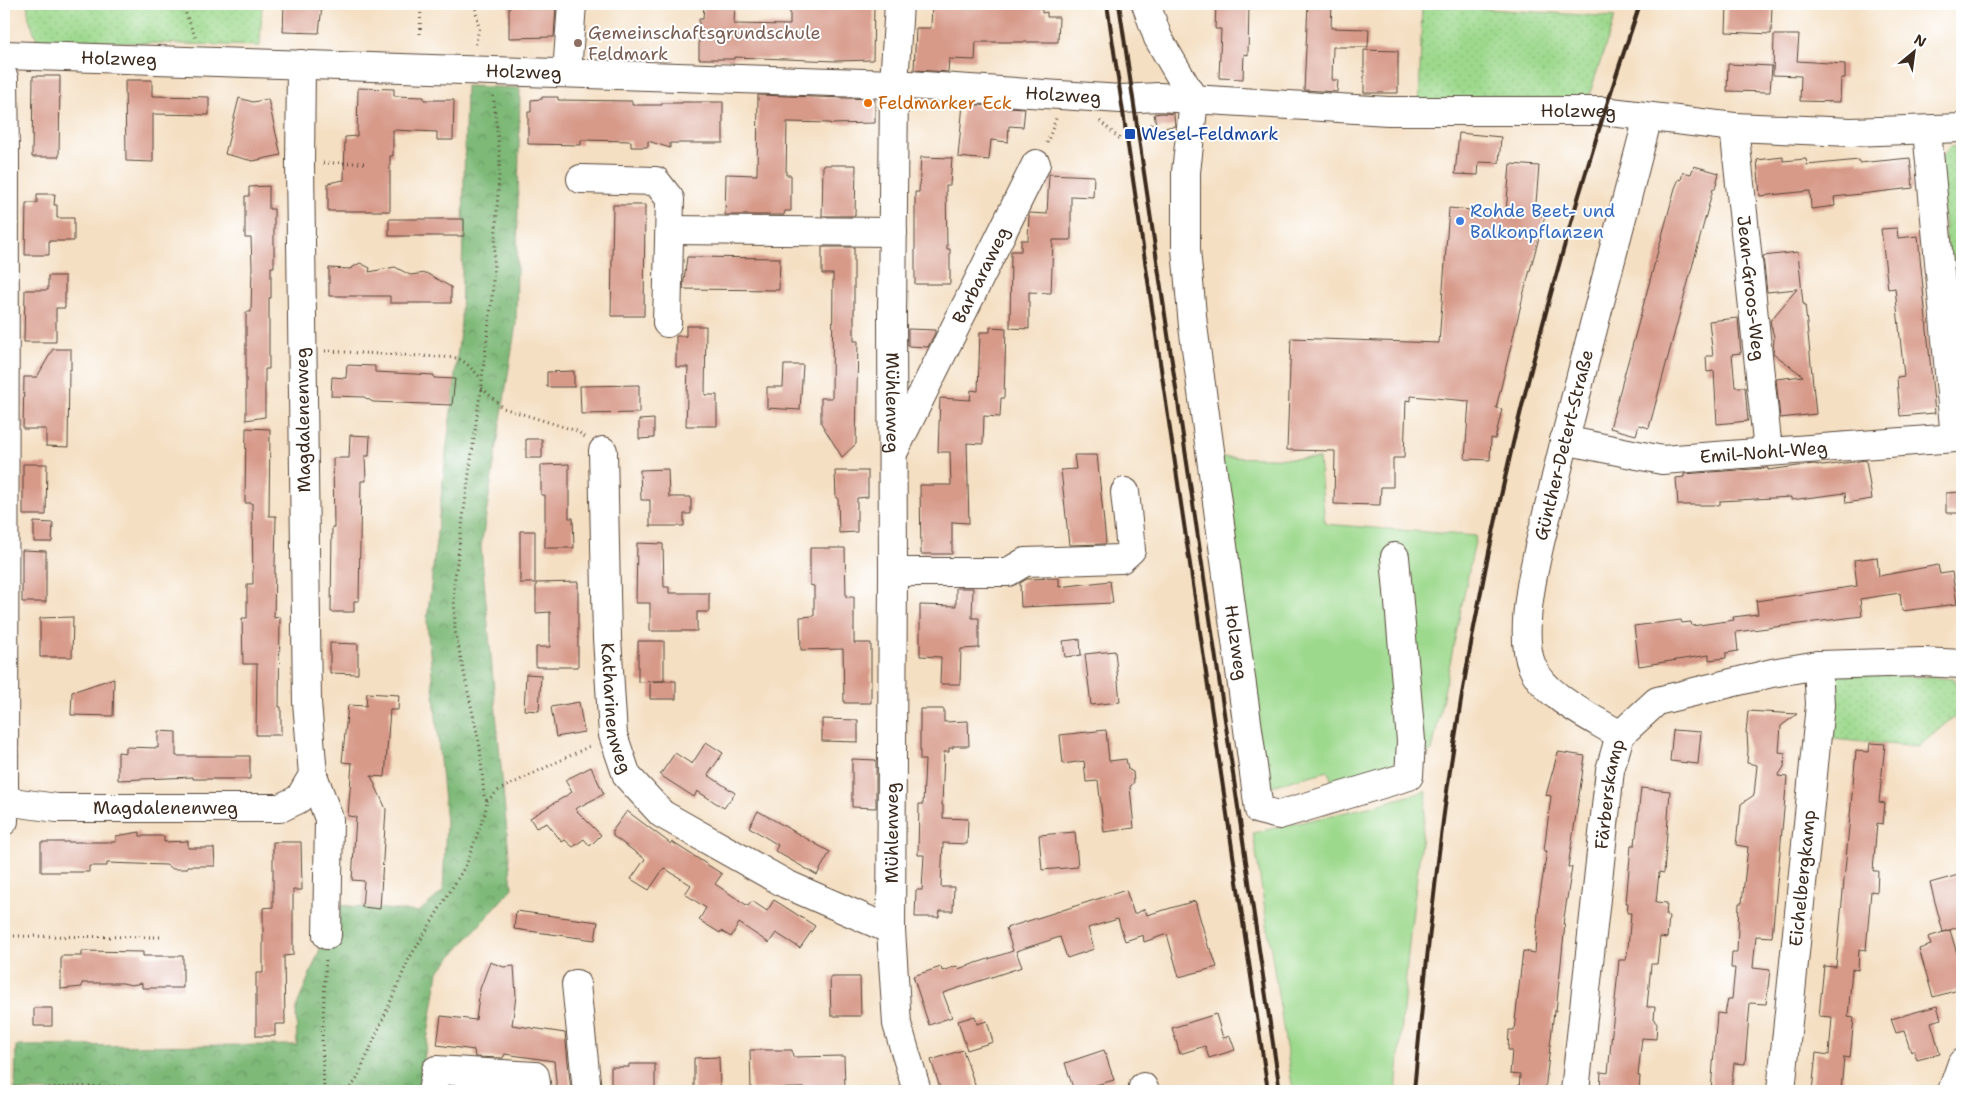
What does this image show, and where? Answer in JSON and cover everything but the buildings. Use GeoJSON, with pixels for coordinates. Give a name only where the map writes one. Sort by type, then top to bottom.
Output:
{"type":"FeatureCollection","features":[{"type":"Feature","properties":{"kind":"street"},"geometry":{"type":"LineString","coordinates":[[567,73],[572,4]]}},
{"type":"Feature","properties":{"kind":"street","name":"Mühlenweg"},"geometry":{"type":"LineString","coordinates":[[899,4],[894,84],[892,454],[894,572],[891,930],[897,1024],[916,1091]]}},
{"type":"Feature","properties":{"kind":"street"},"geometry":{"type":"LineString","coordinates":[[1146,4],[1158,38],[1194,100]]}},
{"type":"Feature","properties":{"kind":"street","name":"Holzweg"},"geometry":{"type":"LineString","coordinates":[[4,55],[894,84],[1121,99],[1159,97],[1388,111],[1603,111],[1734,126],[1850,132],[1962,128]]}},
{"type":"Feature","properties":{"kind":"street","name":"Magdalenenweg"},"geometry":{"type":"LineString","coordinates":[[301,64],[300,164],[307,702],[313,775],[329,819],[326,935]]}},
{"type":"Feature","properties":{"kind":"street"},"geometry":{"type":"LineString","coordinates":[[4,78],[4,821]]}},
{"type":"Feature","properties":{"kind":"street","name":"Holzweg"},"geometry":{"type":"LineString","coordinates":[[1194,100],[1186,172],[1186,249],[1193,326],[1259,810],[1279,815],[1410,776],[1411,741],[1395,558]]}},
{"type":"Feature","properties":{"kind":"street","name":"Günther-Detert-Straße"},"geometry":{"type":"LineString","coordinates":[[1620,735],[1547,688],[1532,667],[1528,655],[1528,613],[1537,556],[1564,440],[1648,117]]}},
{"type":"Feature","properties":{"kind":"street","name":"Jean-Groos-Weg"},"geometry":{"type":"LineString","coordinates":[[1734,126],[1768,451]]}},
{"type":"Feature","properties":{"kind":"street"},"geometry":{"type":"LineString","coordinates":[[1927,130],[1958,442]]}},
{"type":"Feature","properties":{"kind":"street","name":"Barbaraweg"},"geometry":{"type":"LineString","coordinates":[[892,454],[1036,164]]}},
{"type":"Feature","properties":{"kind":"street"},"geometry":{"type":"LineString","coordinates":[[582,179],[656,181],[670,199],[667,323]]}},
{"type":"Feature","properties":{"kind":"street"},"geometry":{"type":"LineString","coordinates":[[670,230],[893,232]]}},
{"type":"Feature","properties":{"kind":"street","name":"Emil-Nohl-Weg"},"geometry":{"type":"LineString","coordinates":[[1564,440],[1662,460],[1768,451],[1958,442]]}},
{"type":"Feature","properties":{"kind":"street","name":"Katharinenweg"},"geometry":{"type":"LineString","coordinates":[[603,451],[608,638],[613,734],[627,776],[662,814],[786,884],[891,930]]}},
{"type":"Feature","properties":{"kind":"street"},"geometry":{"type":"LineString","coordinates":[[894,572],[1008,572],[1025,562],[1121,559],[1133,562],[1125,492]]}},
{"type":"Feature","properties":{"kind":"street","name":"Färberskamp"},"geometry":{"type":"LineString","coordinates":[[1575,1091],[1610,770],[1620,735],[1657,701],[1772,673],[1818,665],[1922,662],[1962,664]]}},
{"type":"Feature","properties":{"kind":"street","name":"Eichelbergkamp"},"geometry":{"type":"LineString","coordinates":[[1781,1091],[1820,705],[1818,665]]}},
{"type":"Feature","properties":{"kind":"street","name":"Magdalenenweg"},"geometry":{"type":"LineString","coordinates":[[4,802],[57,808],[280,808],[299,800],[313,775]]}},
{"type":"Feature","properties":{"kind":"street"},"geometry":{"type":"LineString","coordinates":[[576,984],[587,1091]]}},
{"type":"Feature","properties":{"kind":"street"},"geometry":{"type":"LineString","coordinates":[[1952,1091],[1962,1062]]}},
{"type":"Feature","properties":{"kind":"street"},"geometry":{"type":"LineString","coordinates":[[432,1091],[436,1070],[535,1076],[537,1091]]}},
{"type":"Feature","properties":{"kind":"path"},"geometry":{"type":"LineString","coordinates":[[182,4],[203,61]]}},
{"type":"Feature","properties":{"kind":"path"},"geometry":{"type":"LineString","coordinates":[[420,4],[420,34]]}},
{"type":"Feature","properties":{"kind":"path"},"geometry":{"type":"LineString","coordinates":[[475,4],[479,29],[475,51],[490,70],[500,158],[492,298],[482,388],[477,411],[454,584],[455,631],[480,747],[484,796],[487,801]]}},
{"type":"Feature","properties":{"kind":"path"},"geometry":{"type":"LineString","coordinates":[[1036,164],[1046,146],[1066,95]]}},
{"type":"Feature","properties":{"kind":"path"},"geometry":{"type":"LineString","coordinates":[[300,164],[367,163]]}},
{"type":"Feature","properties":{"kind":"path"},"geometry":{"type":"LineString","coordinates":[[302,349],[458,358],[466,363],[482,379]]}},
{"type":"Feature","properties":{"kind":"path"},"geometry":{"type":"LineString","coordinates":[[482,388],[503,408],[577,431],[603,451]]}},
{"type":"Feature","properties":{"kind":"path"},"geometry":{"type":"LineString","coordinates":[[347,1091],[358,1076],[409,959],[466,865],[478,834],[487,801],[500,790],[613,734]]}},
{"type":"Feature","properties":{"kind":"path"},"geometry":{"type":"LineString","coordinates":[[324,1091],[322,1042],[326,935]]}},
{"type":"Feature","properties":{"kind":"path"},"geometry":{"type":"LineString","coordinates":[[4,936],[161,937]]}},
{"type":"Feature","properties":{"kind":"path"},"geometry":{"type":"LineString","coordinates":[[4,1089],[115,1086],[159,1091]]}},
{"type":"Feature","properties":{"kind":"green space"},"geometry":{"type":"Polygon","coordinates":[[[27,4],[262,4],[260,46],[37,40],[29,18],[27,4]]]}},
{"type":"Feature","properties":{"kind":"green space"},"geometry":{"type":"Polygon","coordinates":[[[1422,5],[1615,17],[1587,102],[1419,104],[1422,5]]]}},
{"type":"Feature","properties":{"kind":"green space"},"geometry":{"type":"Polygon","coordinates":[[[466,86],[520,88],[516,324],[481,547],[512,888],[438,972],[419,1091],[15,1091],[16,1046],[297,1045],[296,1008],[338,905],[419,912],[443,891],[446,823],[427,621],[461,323],[466,86]]]}},
{"type":"Feature","properties":{"kind":"green space"},"geometry":{"type":"Polygon","coordinates":[[[1962,146],[1962,401],[1938,161],[1950,147],[1962,146]]]}},
{"type":"Feature","properties":{"kind":"green space"},"geometry":{"type":"Polygon","coordinates":[[[1218,457],[1319,459],[1325,524],[1476,536],[1432,751],[1333,784],[1328,771],[1264,788],[1218,457]]]}},
{"type":"Feature","properties":{"kind":"green space"},"geometry":{"type":"Polygon","coordinates":[[[1836,671],[1955,679],[1962,710],[1918,747],[1832,739],[1836,671]]]}},
{"type":"Feature","properties":{"kind":"green space"},"geometry":{"type":"Polygon","coordinates":[[[1426,791],[1409,943],[1396,1091],[1293,1091],[1253,833],[1373,806],[1426,791]]]}},
{"type":"Feature","properties":{"kind":"railway"},"geometry":{"type":"LineString","coordinates":[[1107,4],[1268,1091]]}},
{"type":"Feature","properties":{"kind":"railway"},"geometry":{"type":"LineString","coordinates":[[1119,4],[1280,1091]]}},
{"type":"Feature","properties":{"kind":"railway"},"geometry":{"type":"LineString","coordinates":[[1414,1091],[1430,927],[1445,804],[1467,666],[1485,570],[1506,474],[1554,284],[1609,97],[1640,4]]}},
{"type":"Feature","properties":{"kind":"place","name":"Gemeinschaftsgrundschule Feldmark"},"geometry":{"type":"Point","coordinates":[578,43]}},
{"type":"Feature","properties":{"kind":"place","name":"Feldmarker Eck"},"geometry":{"type":"Point","coordinates":[868,103]}},
{"type":"Feature","properties":{"kind":"place","name":"Wesel-Feldmark"},"geometry":{"type":"Point","coordinates":[1130,134]}},
{"type":"Feature","properties":{"kind":"place","name":"Rohde Beet- und Balkonpflanzen"},"geometry":{"type":"Point","coordinates":[1460,221]}}]}
